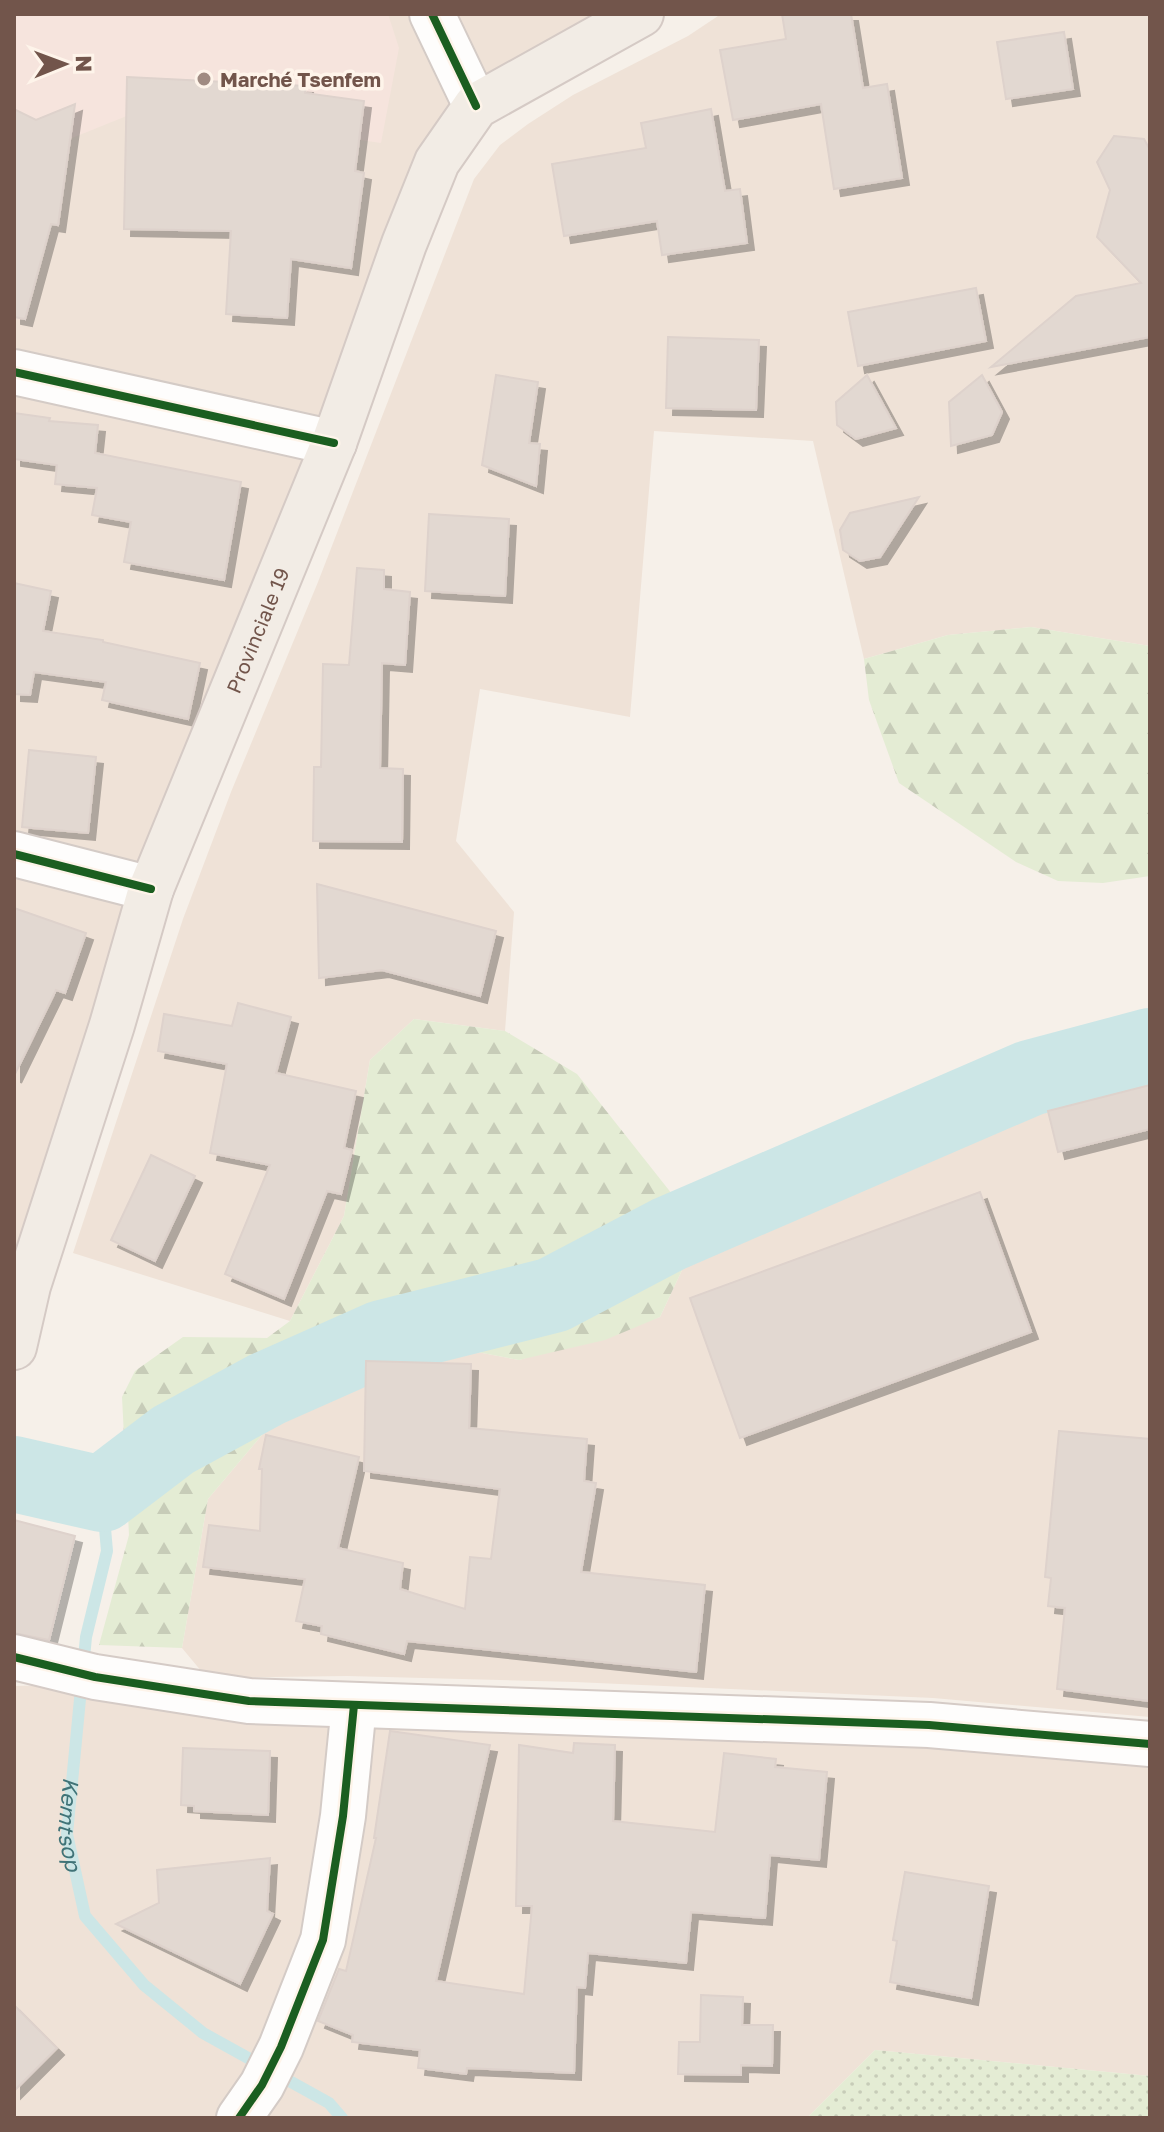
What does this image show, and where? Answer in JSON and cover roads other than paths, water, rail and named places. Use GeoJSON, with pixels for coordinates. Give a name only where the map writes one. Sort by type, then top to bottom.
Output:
{"type":"FeatureCollection","features":[{"type":"Feature","properties":{"kind":"main road","name":"Provinciale 19"},"geometry":{"type":"LineString","coordinates":[[14,1347],[21,1284],[112,1025],[151,889],[334,443],[404,244],[437,162],[476,106],[641,14]]}},
{"type":"Feature","properties":{"kind":"street"},"geometry":{"type":"LineString","coordinates":[[432,14],[476,106]]}},
{"type":"Feature","properties":{"kind":"street"},"geometry":{"type":"LineString","coordinates":[[14,372],[334,443]]}},
{"type":"Feature","properties":{"kind":"street"},"geometry":{"type":"LineString","coordinates":[[14,854],[151,889]]}},
{"type":"Feature","properties":{"kind":"street"},"geometry":{"type":"LineString","coordinates":[[14,1657],[249,1701],[929,1725],[1150,1744]]}},
{"type":"Feature","properties":{"kind":"street"},"geometry":{"type":"LineString","coordinates":[[261,2083],[323,1940],[343,1816],[354,1705]]}},
{"type":"Feature","properties":{"kind":"waterway"},"geometry":{"type":"LineString","coordinates":[[14,1474],[102,1494],[173,1440],[267,1389],[382,1338],[553,1295],[669,1234],[1030,1078],[1150,1046]]}},
{"type":"Feature","properties":{"kind":"waterway","name":"Kemtsop"},"geometry":{"type":"LineString","coordinates":[[102,1494],[107,1551],[86,1637],[67,1834],[85,1916],[144,1985],[203,2033],[329,2103],[342,2118]]}},
{"type":"Feature","properties":{"kind":"place","name":"Marché Tsenfem"},"geometry":{"type":"Point","coordinates":[204,79]}}]}
